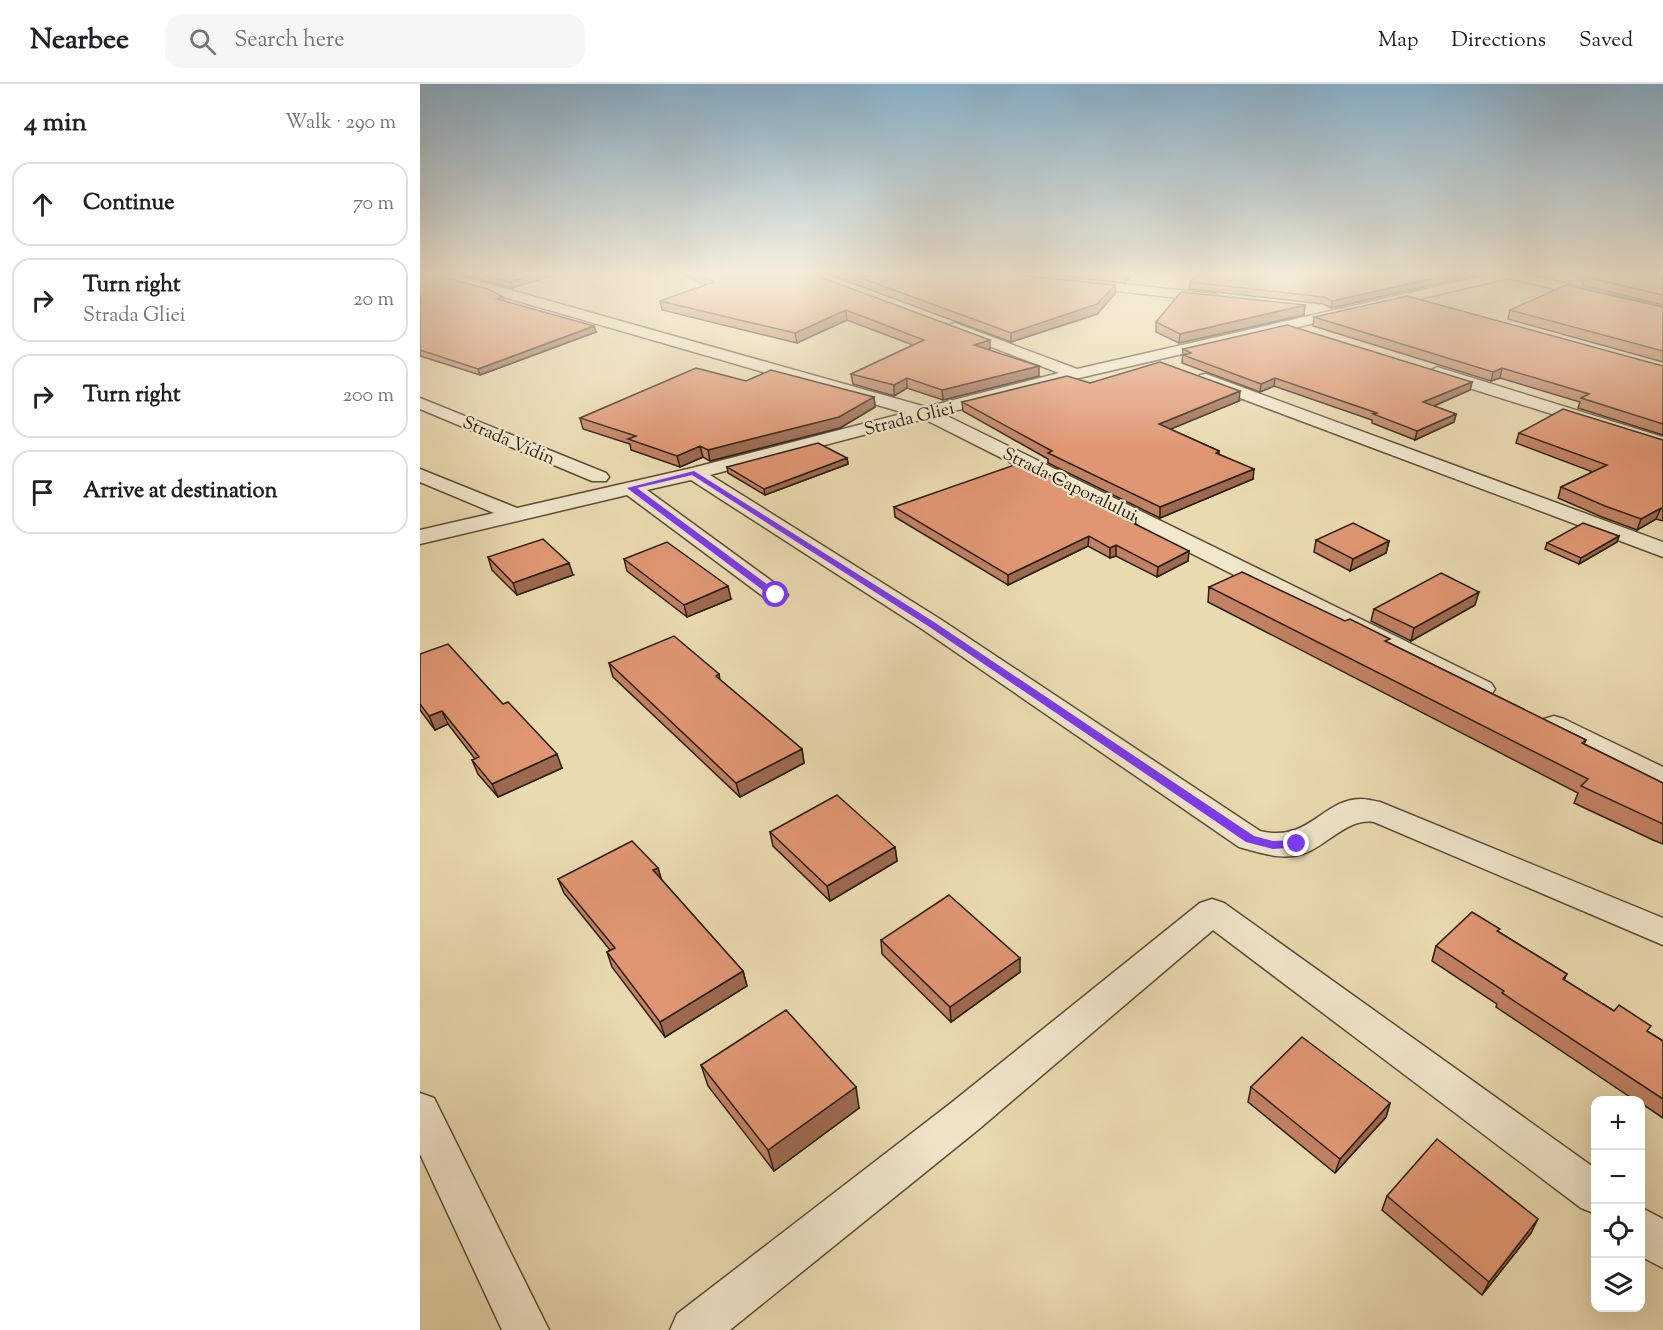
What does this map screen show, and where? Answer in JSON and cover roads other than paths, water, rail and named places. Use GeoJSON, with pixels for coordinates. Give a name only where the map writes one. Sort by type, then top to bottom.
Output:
{"type":"FeatureCollection","features":[{"type":"Feature","properties":{"kind":"street","name":"Strada Caporalului"},"geometry":{"type":"LineString","coordinates":[[646,333],[929,414],[1503,699]]}},
{"type":"Feature","properties":{"kind":"street"},"geometry":{"type":"LineString","coordinates":[[969,333],[1077,374]]}},
{"type":"Feature","properties":{"kind":"street","name":"Strada Gliei"},"geometry":{"type":"LineString","coordinates":[[420,537],[694,473],[1077,374],[1252,333]]}},
{"type":"Feature","properties":{"kind":"street"},"geometry":{"type":"LineString","coordinates":[[1313,333],[1322,336]]}},
{"type":"Feature","properties":{"kind":"street"},"geometry":{"type":"LineString","coordinates":[[1147,358],[1663,550]]}},
{"type":"Feature","properties":{"kind":"street"},"geometry":{"type":"LineString","coordinates":[[1424,368],[1663,443]]}},
{"type":"Feature","properties":{"kind":"street","name":"Strada Vidin"},"geometry":{"type":"LineString","coordinates":[[420,403],[599,477]]}},
{"type":"Feature","properties":{"kind":"street"},"geometry":{"type":"LineString","coordinates":[[694,473],[931,624],[1250,839],[1273,845],[1297,844],[1360,809],[1380,812],[1663,932]]}},
{"type":"Feature","properties":{"kind":"street"},"geometry":{"type":"LineString","coordinates":[[420,475],[516,514]]}},
{"type":"Feature","properties":{"kind":"street"},"geometry":{"type":"LineString","coordinates":[[631,488],[776,595]]}},
{"type":"Feature","properties":{"kind":"street"},"geometry":{"type":"LineString","coordinates":[[1535,715],[1663,779]]}},
{"type":"Feature","properties":{"kind":"street"},"geometry":{"type":"LineString","coordinates":[[693,1330],[965,1116],[1212,912],[1591,1190]]}},
{"type":"Feature","properties":{"kind":"street"},"geometry":{"type":"LineString","coordinates":[[420,1111],[526,1330]]}},
{"type":"Feature","properties":{"kind":"street"},"geometry":{"type":"LineString","coordinates":[[1645,1231],[1663,1246]]}}]}
